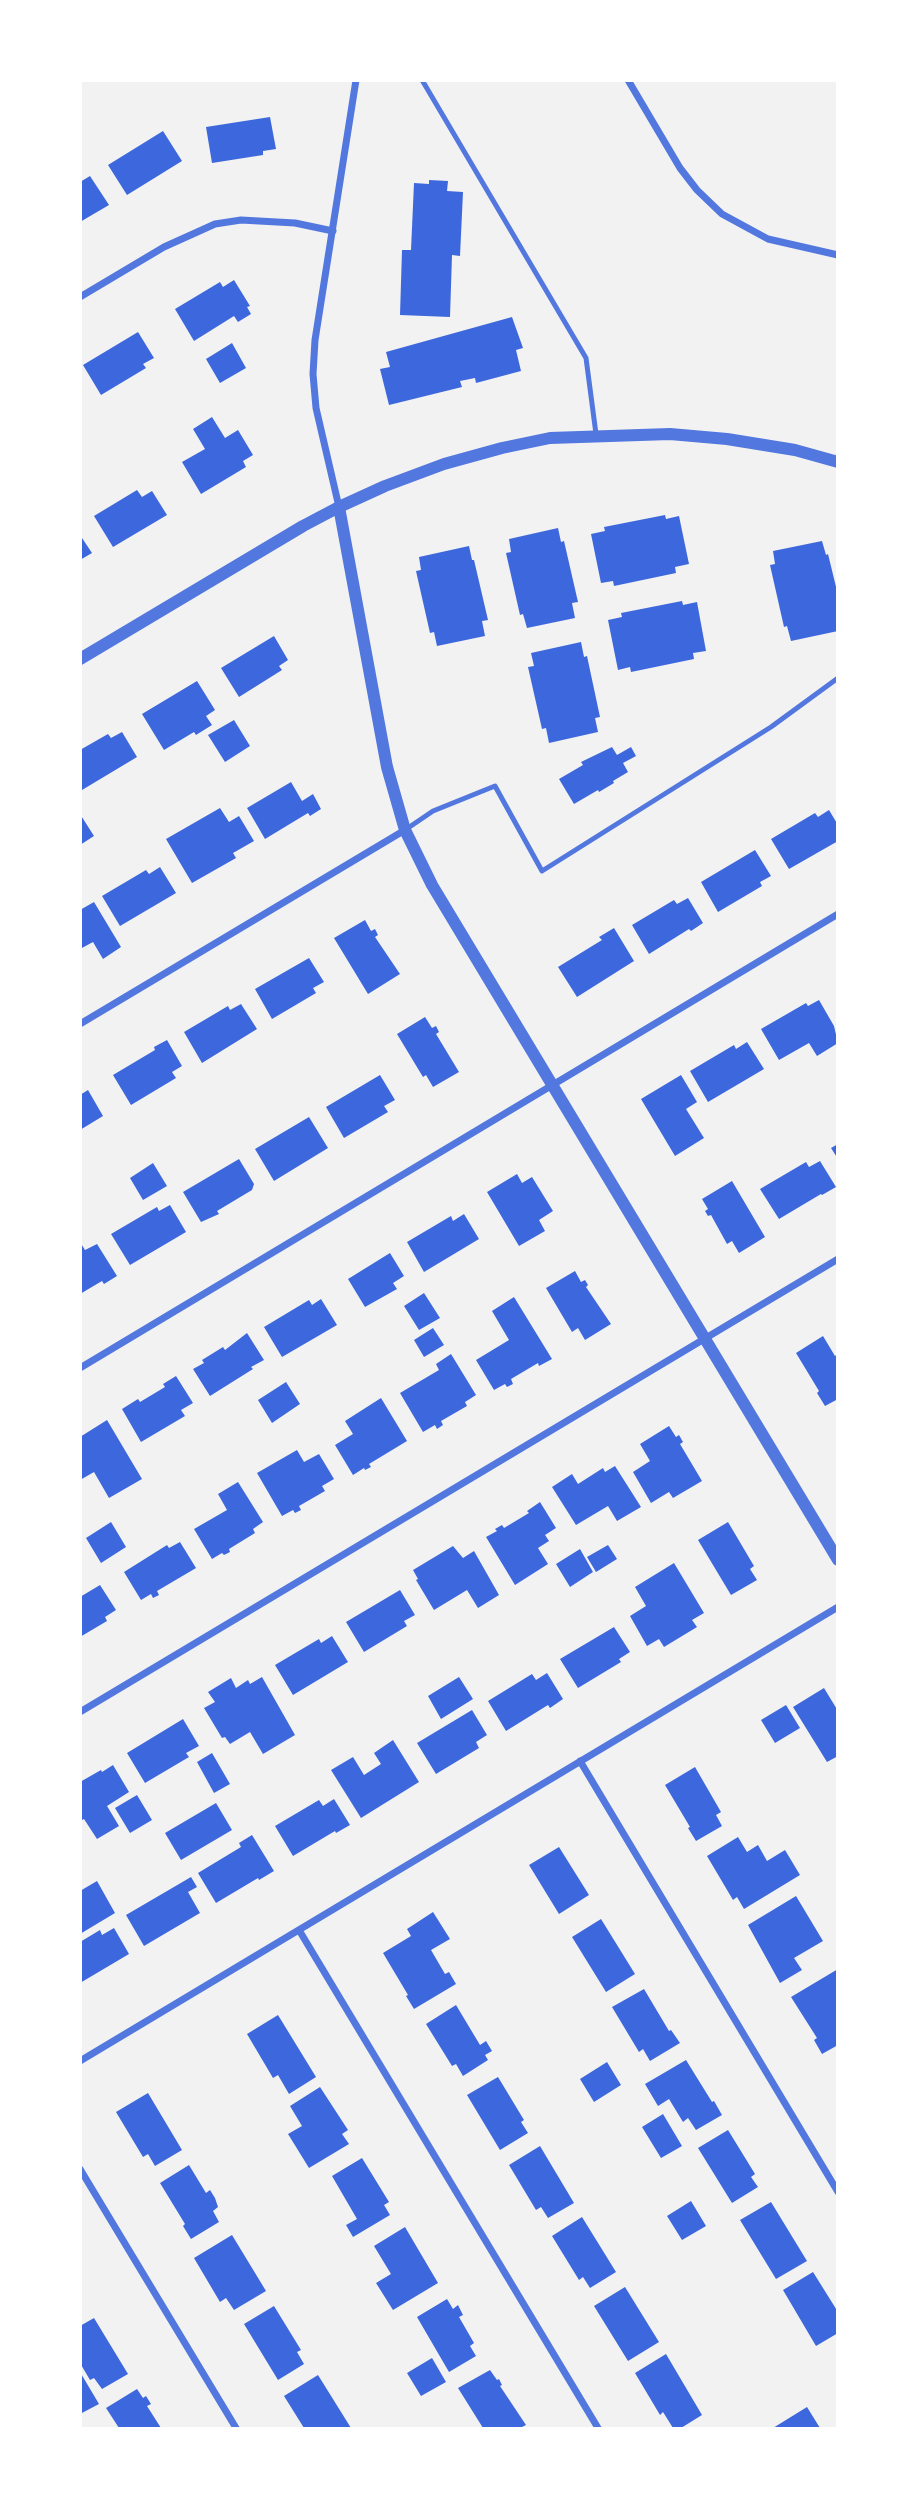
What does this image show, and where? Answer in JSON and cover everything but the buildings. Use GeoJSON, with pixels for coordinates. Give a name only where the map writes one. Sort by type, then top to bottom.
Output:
{"type":"FeatureCollection","features":[{"type":"Feature","properties":{"kind":"street"},"geometry":{"type":"LineString","coordinates":[[356,80],[315,340],[313,374],[316,408],[339,508],[387,767],[405,830],[432,885],[838,1560]]}},
{"type":"Feature","properties":{"kind":"street"},"geometry":{"type":"LineString","coordinates":[[628,80],[680,168],[722,214],[768,239],[838,255]]}},
{"type":"Feature","properties":{"kind":"street"},"geometry":{"type":"LineString","coordinates":[[80,297],[164,247],[215,224],[241,220],[295,223],[333,230]]}},
{"type":"Feature","properties":{"kind":"street"},"geometry":{"type":"LineString","coordinates":[[80,659],[303,526],[385,486],[467,458],[550,439],[670,434],[727,439],[795,450],[838,462]]}},
{"type":"Feature","properties":{"kind":"street"},"geometry":{"type":"LineString","coordinates":[[80,1024],[405,830]]}},
{"type":"Feature","properties":{"kind":"street"},"geometry":{"type":"LineString","coordinates":[[80,1368],[838,914]]}},
{"type":"Feature","properties":{"kind":"street"},"geometry":{"type":"LineString","coordinates":[[80,1712],[838,1259]]}},
{"type":"Feature","properties":{"kind":"street"},"geometry":{"type":"LineString","coordinates":[[80,2061],[838,1607]]}},
{"type":"Feature","properties":{"kind":"street"},"geometry":{"type":"LineString","coordinates":[[580,1762],[838,2192]]}},
{"type":"Feature","properties":{"kind":"street"},"geometry":{"type":"LineString","coordinates":[[299,1930],[598,2428]]}},
{"type":"Feature","properties":{"kind":"street"},"geometry":{"type":"LineString","coordinates":[[80,2169],[236,2428]]}},
{"type":"Feature","properties":{"kind":"lane"},"geometry":{"type":"LineString","coordinates":[[422,80],[586,358],[596,435]]}},
{"type":"Feature","properties":{"kind":"lane"},"geometry":{"type":"LineString","coordinates":[[405,830],[433,811],[495,786],[542,871],[771,727],[838,678]]}}]}
